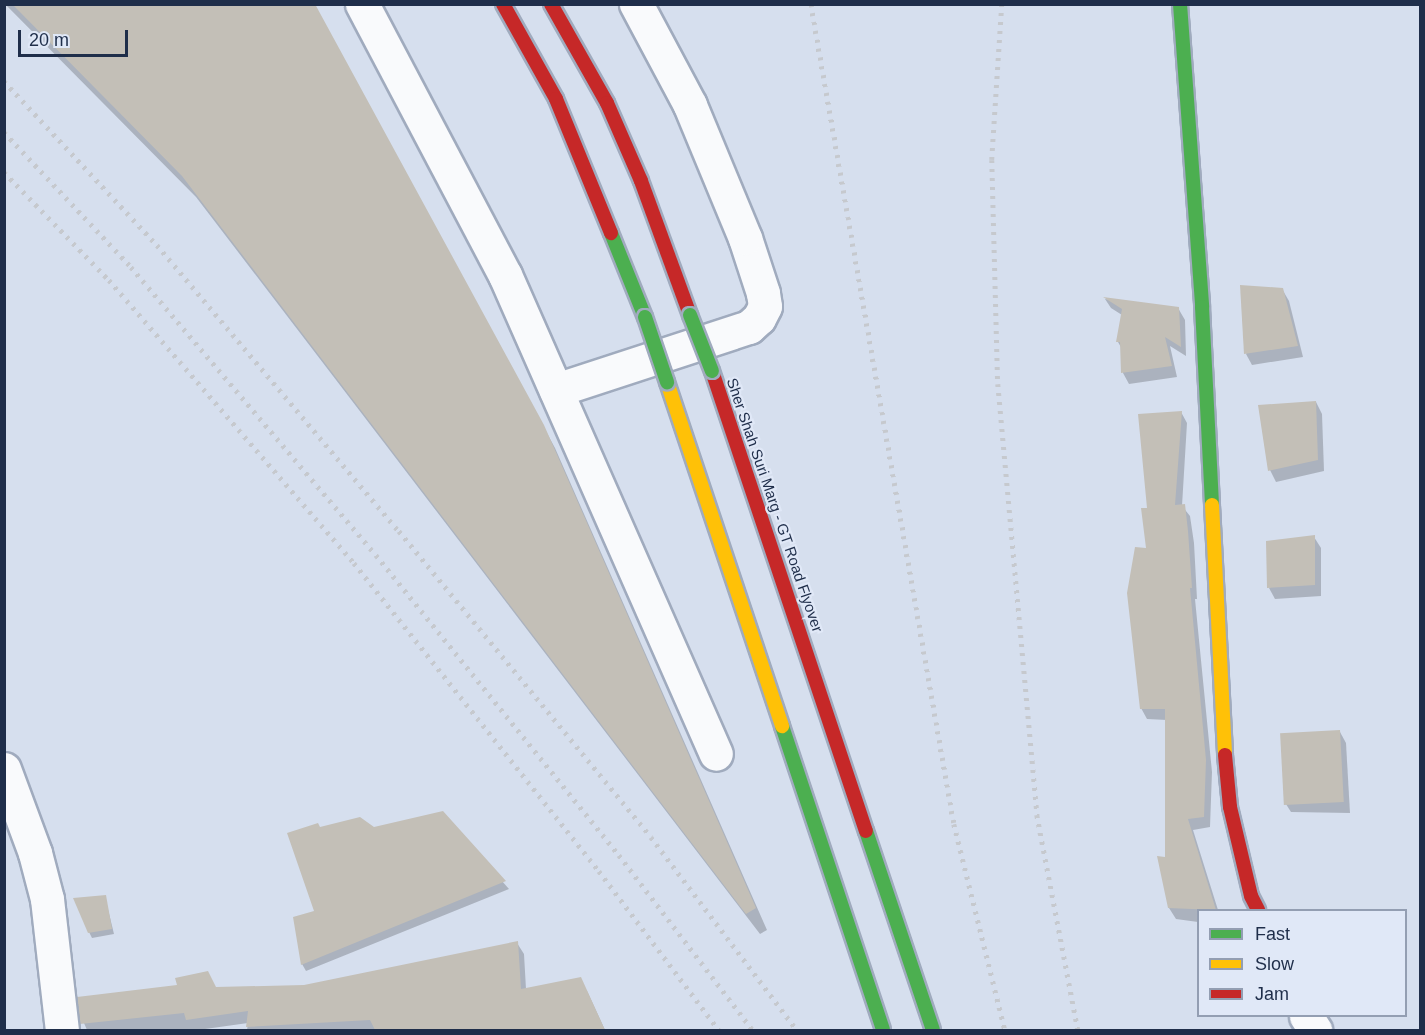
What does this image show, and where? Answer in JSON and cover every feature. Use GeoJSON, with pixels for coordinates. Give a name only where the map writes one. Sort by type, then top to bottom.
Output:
{"type":"FeatureCollection","features":[{"type":"Feature","properties":{"kind":"main road"},"geometry":{"type":"LineString","coordinates":[[503,4],[556,99],[645,317],[883,1030]]}},
{"type":"Feature","properties":{"kind":"main road","name":"Sher Shah Suri Marg - GT Road Flyover"},"geometry":{"type":"LineString","coordinates":[[551,4],[616,123],[641,181],[712,371],[933,1030]]}},
{"type":"Feature","properties":{"kind":"main road"},"geometry":{"type":"LineString","coordinates":[[1180,4],[1202,307],[1223,736],[1230,807],[1251,896],[1258,909]]}},
{"type":"Feature","properties":{"kind":"street"},"geometry":{"type":"LineString","coordinates":[[362,4],[504,275],[716,754]]}},
{"type":"Feature","properties":{"kind":"street"},"geometry":{"type":"LineString","coordinates":[[556,390],[749,327],[759,318],[765,306],[763,292],[745,238],[690,105],[636,4]]}},
{"type":"Feature","properties":{"kind":"street"},"geometry":{"type":"LineString","coordinates":[[4,770],[35,853],[47,899],[62,1030]]}},
{"type":"Feature","properties":{"kind":"street"},"geometry":{"type":"LineString","coordinates":[[1307,1017],[1315,1030]]}},
{"type":"Feature","properties":{"kind":"building"},"geometry":{"type":"Polygon","coordinates":[[[12,4],[315,4],[544,425],[756,908],[746,914],[182,176],[12,4]]]}},
{"type":"Feature","properties":{"kind":"building"},"geometry":{"type":"Polygon","coordinates":[[[1240,285],[1283,288],[1298,346],[1244,354],[1240,285]]]}},
{"type":"Feature","properties":{"kind":"building"},"geometry":{"type":"Polygon","coordinates":[[[1103,297],[1179,307],[1181,347],[1165,337],[1172,366],[1121,373],[1120,342],[1116,342],[1122,309],[1103,297]]]}},
{"type":"Feature","properties":{"kind":"building"},"geometry":{"type":"Polygon","coordinates":[[[1316,401],[1318,460],[1268,471],[1258,405],[1316,401]]]}},
{"type":"Feature","properties":{"kind":"building"},"geometry":{"type":"Polygon","coordinates":[[[1182,411],[1175,505],[1185,504],[1192,588],[1190,588],[1206,760],[1204,817],[1188,819],[1216,909],[1168,908],[1157,856],[1165,857],[1165,709],[1140,709],[1127,593],[1135,547],[1146,548],[1141,508],[1147,508],[1138,414],[1182,411]]]}},
{"type":"Feature","properties":{"kind":"building"},"geometry":{"type":"Polygon","coordinates":[[[1315,535],[1315,585],[1267,588],[1266,541],[1315,535]]]}},
{"type":"Feature","properties":{"kind":"building"},"geometry":{"type":"Polygon","coordinates":[[[1340,730],[1344,802],[1284,805],[1280,733],[1340,730]]]}},
{"type":"Feature","properties":{"kind":"building"},"geometry":{"type":"Polygon","coordinates":[[[443,811],[506,881],[301,965],[293,917],[314,911],[287,833],[318,823],[320,827],[360,817],[374,827],[443,811]]]}},
{"type":"Feature","properties":{"kind":"building"},"geometry":{"type":"Polygon","coordinates":[[[106,895],[112,929],[88,933],[73,898],[106,895]]]}},
{"type":"Feature","properties":{"kind":"building"},"geometry":{"type":"Polygon","coordinates":[[[518,941],[521,989],[581,977],[605,1030],[375,1030],[370,1020],[246,1027],[248,1011],[186,1020],[184,1013],[80,1024],[77,997],[177,985],[175,978],[208,971],[216,987],[304,985],[518,941]]]}},
{"type":"Feature","properties":{"kind":"railway"},"geometry":{"type":"LineString","coordinates":[[811,4],[954,824],[1005,1030]]}},
{"type":"Feature","properties":{"kind":"railway"},"geometry":{"type":"LineString","coordinates":[[1002,4],[992,160],[998,384],[1037,815],[1078,1030]]}},
{"type":"Feature","properties":{"kind":"railway"},"geometry":{"type":"LineString","coordinates":[[4,81],[157,245],[399,531],[651,837],[797,1030]]}},
{"type":"Feature","properties":{"kind":"railway"},"geometry":{"type":"LineString","coordinates":[[4,132],[131,267],[376,555],[619,855],[753,1030]]}},
{"type":"Feature","properties":{"kind":"railway"},"geometry":{"type":"LineString","coordinates":[[4,172],[109,280],[354,563],[599,871],[719,1030]]}},
{"type":"Feature","properties":{"kind":"traffic: fast"},"geometry":{"type":"LineString","coordinates":[[1180,4],[1202,307],[1212,505]]}},
{"type":"Feature","properties":{"kind":"traffic: fast"},"geometry":{"type":"LineString","coordinates":[[611,233],[645,317]]}},
{"type":"Feature","properties":{"kind":"traffic: fast"},"geometry":{"type":"LineString","coordinates":[[690,315],[712,371]]}},
{"type":"Feature","properties":{"kind":"traffic: fast"},"geometry":{"type":"LineString","coordinates":[[645,317],[667,382]]}},
{"type":"Feature","properties":{"kind":"traffic: fast"},"geometry":{"type":"LineString","coordinates":[[782,726],[883,1030]]}},
{"type":"Feature","properties":{"kind":"traffic: fast"},"geometry":{"type":"LineString","coordinates":[[866,831],[933,1030]]}},
{"type":"Feature","properties":{"kind":"traffic: slow"},"geometry":{"type":"LineString","coordinates":[[667,382],[782,726]]}},
{"type":"Feature","properties":{"kind":"traffic: slow"},"geometry":{"type":"LineString","coordinates":[[1212,505],[1225,755]]}},
{"type":"Feature","properties":{"kind":"traffic: jam"},"geometry":{"type":"LineString","coordinates":[[503,4],[556,99],[611,233]]}},
{"type":"Feature","properties":{"kind":"traffic: jam"},"geometry":{"type":"LineString","coordinates":[[551,4],[607,103],[641,181],[690,315]]}},
{"type":"Feature","properties":{"kind":"traffic: jam"},"geometry":{"type":"LineString","coordinates":[[712,371],[866,831]]}},
{"type":"Feature","properties":{"kind":"traffic: jam"},"geometry":{"type":"LineString","coordinates":[[1225,755],[1230,807],[1251,896],[1258,909]]}}]}
